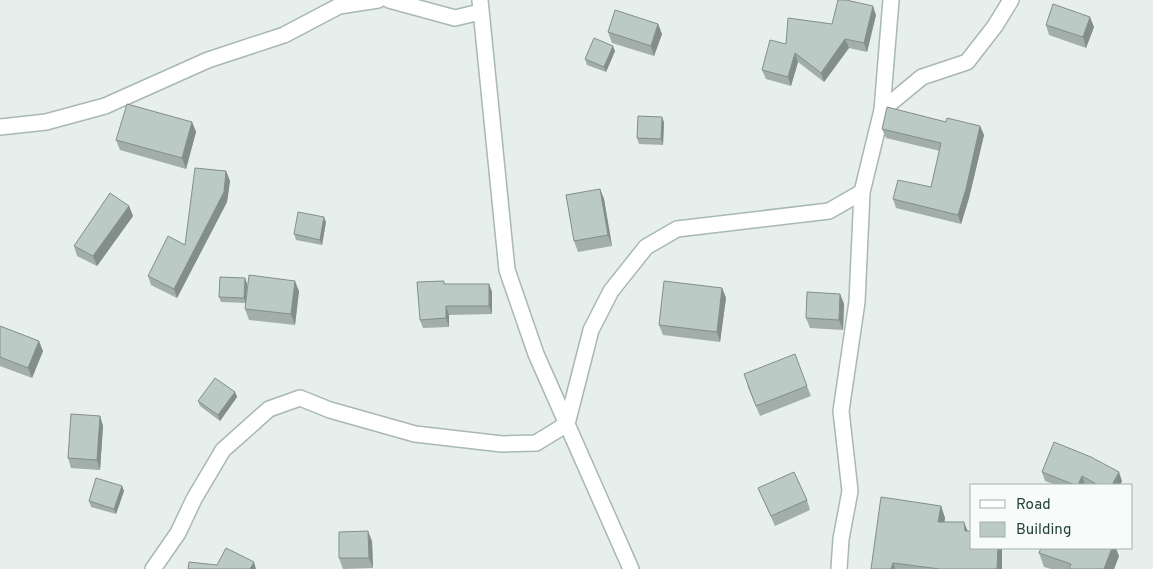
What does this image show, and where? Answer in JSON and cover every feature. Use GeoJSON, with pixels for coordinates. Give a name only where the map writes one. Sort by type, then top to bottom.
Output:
{"type":"FeatureCollection","features":[{"type":"Feature","properties":{"kind":"street"},"geometry":{"type":"LineString","coordinates":[[0,127],[46,122],[105,106],[208,60],[284,35],[339,6],[378,0]]}},
{"type":"Feature","properties":{"kind":"street"},"geometry":{"type":"LineString","coordinates":[[389,0],[455,18],[480,6],[507,270],[536,354],[631,569]]}},
{"type":"Feature","properties":{"kind":"street"},"geometry":{"type":"LineString","coordinates":[[839,569],[841,539],[850,491],[841,411],[857,302],[862,192],[882,110],[891,0]]}},
{"type":"Feature","properties":{"kind":"street"},"geometry":{"type":"LineString","coordinates":[[882,110],[922,77],[967,62],[995,26],[1011,0]]}},
{"type":"Feature","properties":{"kind":"street"},"geometry":{"type":"LineString","coordinates":[[153,569],[178,533],[194,499],[223,450],[269,410],[300,398],[330,410],[415,434],[502,444],[536,444],[567,424],[591,330],[611,291],[646,247],[677,229],[829,211],[862,192]]}},
{"type":"Feature","properties":{"kind":"building"},"geometry":{"type":"Polygon","coordinates":[[[838,0],[873,6],[864,43],[845,39],[821,73],[795,53],[788,77],[762,70],[770,40],[786,44],[788,18],[832,24],[838,0]]]}},
{"type":"Feature","properties":{"kind":"building"},"geometry":{"type":"Polygon","coordinates":[[[1053,4],[1090,17],[1083,37],[1046,25],[1053,4]]]}},
{"type":"Feature","properties":{"kind":"building"},"geometry":{"type":"Polygon","coordinates":[[[615,10],[658,24],[651,46],[608,32],[615,10]]]}},
{"type":"Feature","properties":{"kind":"building"},"geometry":{"type":"Polygon","coordinates":[[[594,38],[613,46],[604,67],[585,59],[594,38]]]}},
{"type":"Feature","properties":{"kind":"building"},"geometry":{"type":"Polygon","coordinates":[[[127,104],[192,122],[182,158],[116,140],[127,104]]]}},
{"type":"Feature","properties":{"kind":"building"},"geometry":{"type":"Polygon","coordinates":[[[887,107],[946,122],[947,118],[980,126],[966,189],[958,215],[893,199],[898,180],[931,187],[941,143],[882,129],[887,107]]]}},
{"type":"Feature","properties":{"kind":"building"},"geometry":{"type":"Polygon","coordinates":[[[638,116],[662,117],[661,139],[637,138],[638,116]]]}},
{"type":"Feature","properties":{"kind":"building"},"geometry":{"type":"Polygon","coordinates":[[[195,168],[226,171],[224,192],[174,289],[148,276],[168,236],[185,245],[195,168]]]}},
{"type":"Feature","properties":{"kind":"building"},"geometry":{"type":"Polygon","coordinates":[[[600,189],[608,235],[574,241],[566,195],[600,189]]]}},
{"type":"Feature","properties":{"kind":"building"},"geometry":{"type":"Polygon","coordinates":[[[110,193],[129,206],[93,256],[74,246],[110,193]]]}},
{"type":"Feature","properties":{"kind":"building"},"geometry":{"type":"Polygon","coordinates":[[[298,212],[324,217],[320,240],[294,234],[298,212]]]}},
{"type":"Feature","properties":{"kind":"building"},"geometry":{"type":"Polygon","coordinates":[[[249,275],[295,281],[291,314],[245,309],[249,275]]]}},
{"type":"Feature","properties":{"kind":"building"},"geometry":{"type":"Polygon","coordinates":[[[220,277],[245,278],[244,298],[219,297],[220,277]]]}},
{"type":"Feature","properties":{"kind":"building"},"geometry":{"type":"Polygon","coordinates":[[[444,281],[444,284],[489,284],[489,306],[446,306],[446,318],[420,320],[417,282],[444,281]]]}},
{"type":"Feature","properties":{"kind":"building"},"geometry":{"type":"Polygon","coordinates":[[[664,281],[722,288],[717,332],[659,325],[664,281]]]}},
{"type":"Feature","properties":{"kind":"building"},"geometry":{"type":"Polygon","coordinates":[[[807,292],[840,294],[839,320],[806,318],[807,292]]]}},
{"type":"Feature","properties":{"kind":"building"},"geometry":{"type":"Polygon","coordinates":[[[0,326],[39,341],[28,368],[0,357],[0,326]]]}},
{"type":"Feature","properties":{"kind":"building"},"geometry":{"type":"Polygon","coordinates":[[[795,354],[807,386],[756,406],[744,374],[795,354]]]}},
{"type":"Feature","properties":{"kind":"building"},"geometry":{"type":"Polygon","coordinates":[[[215,378],[235,392],[218,415],[198,401],[215,378]]]}},
{"type":"Feature","properties":{"kind":"building"},"geometry":{"type":"Polygon","coordinates":[[[71,414],[100,416],[97,460],[68,458],[71,414]]]}},
{"type":"Feature","properties":{"kind":"building"},"geometry":{"type":"Polygon","coordinates":[[[1054,442],[1091,457],[1119,472],[1113,484],[1096,484],[1082,476],[1078,484],[1072,484],[1042,472],[1054,442]]]}},
{"type":"Feature","properties":{"kind":"building"},"geometry":{"type":"Polygon","coordinates":[[[794,472],[807,500],[771,516],[758,488],[794,472]]]}},
{"type":"Feature","properties":{"kind":"building"},"geometry":{"type":"Polygon","coordinates":[[[96,478],[122,486],[114,509],[89,501],[96,478]]]}},
{"type":"Feature","properties":{"kind":"building"},"geometry":{"type":"Polygon","coordinates":[[[881,497],[941,506],[938,522],[964,522],[965,531],[970,531],[970,549],[998,549],[997,569],[940,569],[893,563],[891,569],[871,569],[881,497]]]}},
{"type":"Feature","properties":{"kind":"building"},"geometry":{"type":"Polygon","coordinates":[[[368,531],[369,558],[339,558],[339,532],[368,531]]]}},
{"type":"Feature","properties":{"kind":"building"},"geometry":{"type":"Polygon","coordinates":[[[226,548],[254,562],[250,569],[188,569],[189,562],[217,565],[226,548]]]}},
{"type":"Feature","properties":{"kind":"building"},"geometry":{"type":"Polygon","coordinates":[[[1041,549],[1112,549],[1104,569],[1069,569],[1071,564],[1039,553],[1041,549]]]}}]}
